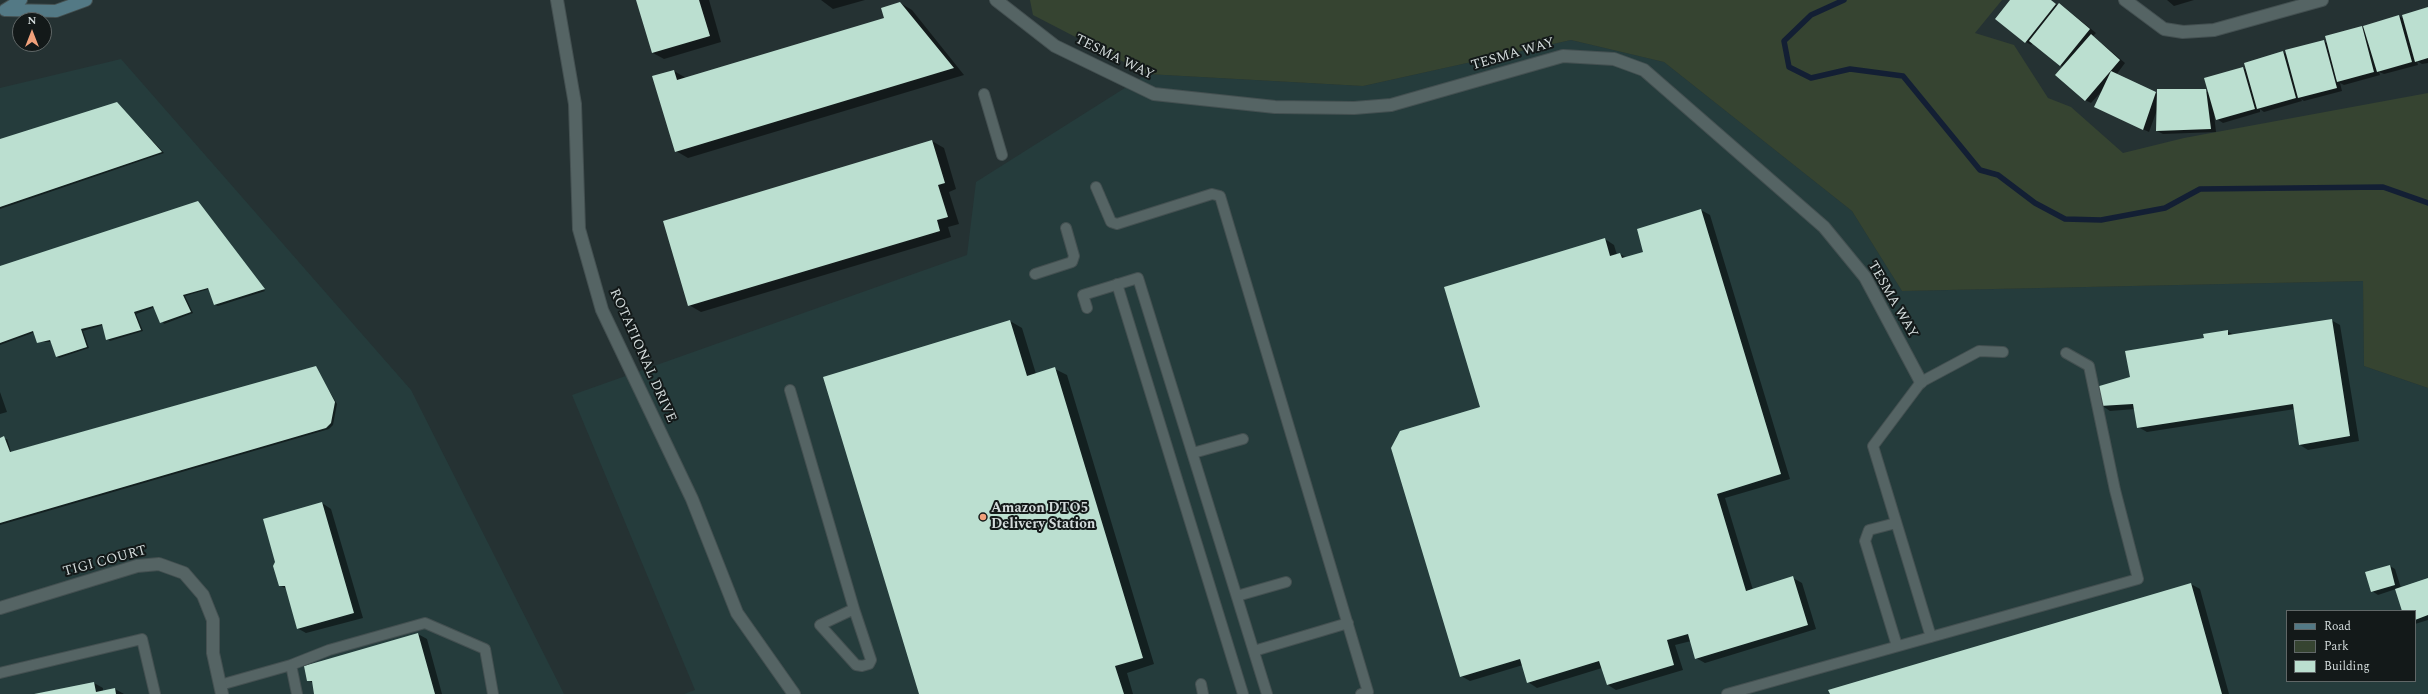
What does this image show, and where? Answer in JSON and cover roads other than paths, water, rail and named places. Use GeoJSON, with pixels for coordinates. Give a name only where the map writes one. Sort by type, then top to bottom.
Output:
{"type":"FeatureCollection","features":[{"type":"Feature","properties":{"kind":"main road"},"geometry":{"type":"LineString","coordinates":[[3,11],[21,0]]}},
{"type":"Feature","properties":{"kind":"main road"},"geometry":{"type":"LineString","coordinates":[[3,11],[56,11],[86,0]]}},
{"type":"Feature","properties":{"kind":"street","name":"ROTATIONAL DRIVE"},"geometry":{"type":"LineString","coordinates":[[557,0],[575,104],[579,229],[602,310],[692,499],[737,613],[794,694]]}},
{"type":"Feature","properties":{"kind":"street","name":"TESMA WAY"},"geometry":{"type":"LineString","coordinates":[[996,0],[1055,46],[1154,94],[1275,107],[1354,108],[1391,105],[1563,56],[1614,59],[1644,70],[1824,227],[1865,277],[1921,382]]}},
{"type":"Feature","properties":{"kind":"street"},"geometry":{"type":"LineString","coordinates":[[2124,0],[2164,29],[2183,32],[2214,30],[2322,0]]}},
{"type":"Feature","properties":{"kind":"street","name":"TIGI COURT"},"geometry":{"type":"LineString","coordinates":[[0,608],[137,566],[159,564],[184,572],[203,595],[213,620],[212,653],[221,689]]}},
{"type":"Feature","properties":{"kind":"lane"},"geometry":{"type":"LineString","coordinates":[[984,94],[1002,155]]}},
{"type":"Feature","properties":{"kind":"lane"},"geometry":{"type":"LineString","coordinates":[[1096,187],[1111,222],[1117,224],[1212,194],[1220,196],[1368,692],[1361,694]]}},
{"type":"Feature","properties":{"kind":"lane"},"geometry":{"type":"LineString","coordinates":[[1035,274],[1072,262],[1074,256],[1066,228]]}},
{"type":"Feature","properties":{"kind":"lane"},"geometry":{"type":"LineString","coordinates":[[1087,308],[1083,295],[1138,278],[1267,694]]}},
{"type":"Feature","properties":{"kind":"lane"},"geometry":{"type":"LineString","coordinates":[[1117,284],[1243,694]]}},
{"type":"Feature","properties":{"kind":"lane"},"geometry":{"type":"LineString","coordinates":[[1931,637],[1873,446],[1921,382],[1979,351],[2004,352]]}},
{"type":"Feature","properties":{"kind":"lane"},"geometry":{"type":"LineString","coordinates":[[1727,694],[2138,579],[2115,490],[2089,366],[2066,353]]}},
{"type":"Feature","properties":{"kind":"lane"},"geometry":{"type":"LineString","coordinates":[[790,390],[854,609],[871,660],[869,664],[856,665],[820,625],[854,609]]}},
{"type":"Feature","properties":{"kind":"lane"},"geometry":{"type":"LineString","coordinates":[[1193,453],[1243,439]]}},
{"type":"Feature","properties":{"kind":"lane"},"geometry":{"type":"LineString","coordinates":[[1896,523],[1869,530],[1865,541],[1897,646]]}},
{"type":"Feature","properties":{"kind":"lane"},"geometry":{"type":"LineString","coordinates":[[1237,596],[1286,582]]}},
{"type":"Feature","properties":{"kind":"lane"},"geometry":{"type":"LineString","coordinates":[[221,689],[291,665],[329,650],[425,623],[485,649],[493,694]]}},
{"type":"Feature","properties":{"kind":"lane"},"geometry":{"type":"LineString","coordinates":[[1254,652],[1348,623]]}},
{"type":"Feature","properties":{"kind":"lane"},"geometry":{"type":"LineString","coordinates":[[0,673],[142,639],[155,694]]}},
{"type":"Feature","properties":{"kind":"lane"},"geometry":{"type":"LineString","coordinates":[[291,665],[297,694]]}},
{"type":"Feature","properties":{"kind":"waterway"},"geometry":{"type":"LineString","coordinates":[[1844,0],[1811,15],[1784,41],[1789,67],[1811,78],[1850,69],[1903,76],[1980,170],[1998,175],[2035,203],[2065,219],[2101,220],[2165,208],[2200,189],[2383,187],[2428,203]]}},
{"type":"Feature","properties":{"kind":"place","name":"Amazon DTO5 Delivery Station"},"geometry":{"type":"Point","coordinates":[983,517]}}]}
